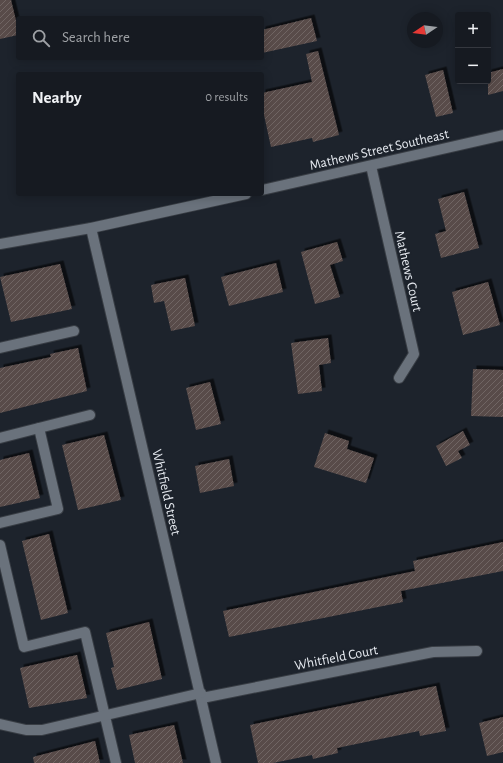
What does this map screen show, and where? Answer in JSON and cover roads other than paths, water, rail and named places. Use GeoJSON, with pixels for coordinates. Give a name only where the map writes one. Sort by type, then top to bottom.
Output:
{"type":"FeatureCollection","features":[{"type":"Feature","properties":{"kind":"street","name":"Mathews Street Southeast"},"geometry":{"type":"LineString","coordinates":[[264,190],[503,135]]}},
{"type":"Feature","properties":{"kind":"street","name":"Mathews Court"},"geometry":{"type":"LineString","coordinates":[[371,166],[414,354],[399,378]]}},
{"type":"Feature","properties":{"kind":"street"},"geometry":{"type":"LineString","coordinates":[[0,244],[91,228],[237,196]]}},
{"type":"Feature","properties":{"kind":"street","name":"Whitfield Street"},"geometry":{"type":"LineString","coordinates":[[91,228],[216,763]]}},
{"type":"Feature","properties":{"kind":"street"},"geometry":{"type":"LineString","coordinates":[[0,348],[74,331]]}},
{"type":"Feature","properties":{"kind":"street"},"geometry":{"type":"LineString","coordinates":[[0,438],[90,415]]}},
{"type":"Feature","properties":{"kind":"street"},"geometry":{"type":"LineString","coordinates":[[0,524],[58,508],[39,428]]}},
{"type":"Feature","properties":{"kind":"street"},"geometry":{"type":"LineString","coordinates":[[0,545],[24,646],[85,632],[116,763]]}},
{"type":"Feature","properties":{"kind":"street","name":"Whitfield Court"},"geometry":{"type":"LineString","coordinates":[[0,724],[26,730],[42,730],[201,696],[433,652],[477,651]]}}]}
